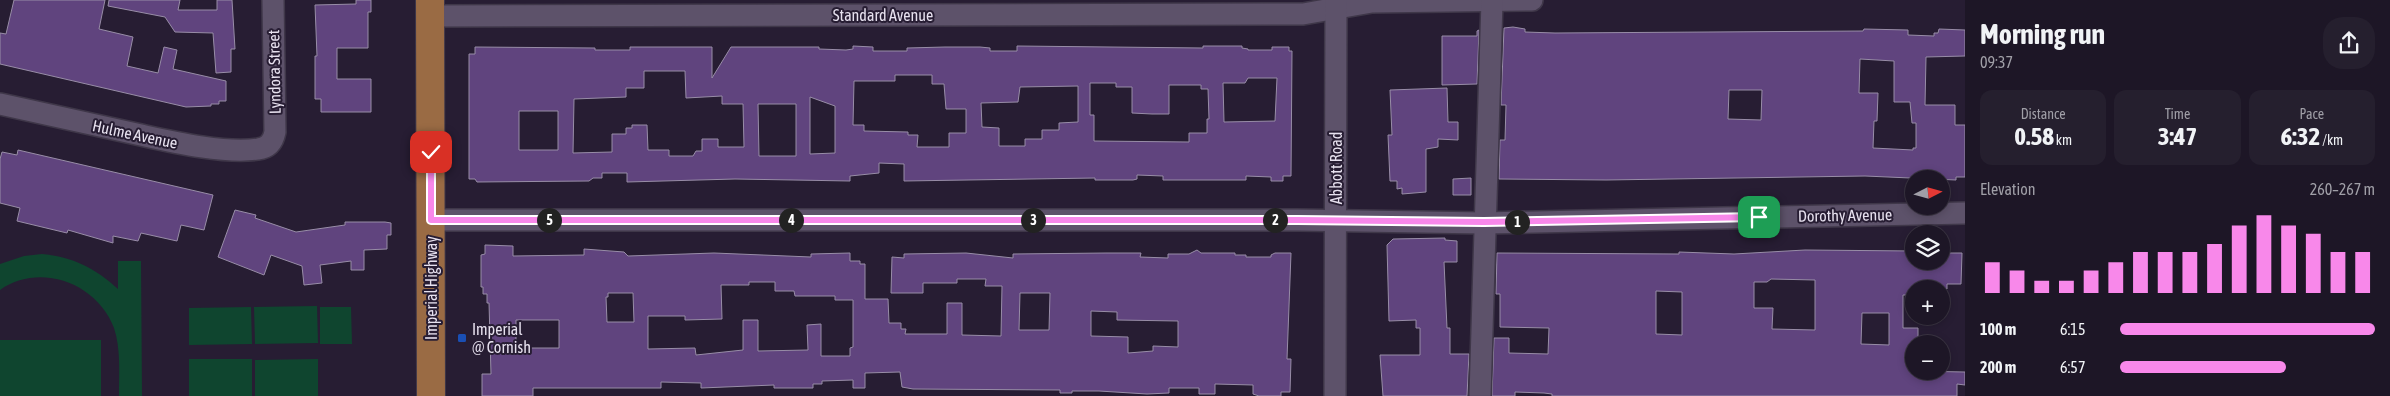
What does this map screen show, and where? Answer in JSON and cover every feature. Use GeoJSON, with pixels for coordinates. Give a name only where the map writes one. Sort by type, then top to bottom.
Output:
{"type":"FeatureCollection","features":[{"type":"Feature","properties":{"kind":"main road","name":"Imperial Highway"},"geometry":{"type":"LineString","coordinates":[[430,8],[431,396]]}},
{"type":"Feature","properties":{"kind":"street","name":"Lyndora Street"},"geometry":{"type":"LineString","coordinates":[[271,143],[275,132],[273,0]]}},
{"type":"Feature","properties":{"kind":"street","name":"Standard Avenue"},"geometry":{"type":"LineString","coordinates":[[430,8],[1303,14],[1336,5],[1372,2],[1532,0]]}},
{"type":"Feature","properties":{"kind":"street"},"geometry":{"type":"LineString","coordinates":[[1480,396],[1492,1]]}},
{"type":"Feature","properties":{"kind":"street","name":"Abbott Road"},"geometry":{"type":"LineString","coordinates":[[1335,396],[1336,5]]}},
{"type":"Feature","properties":{"kind":"street","name":"Hulme Avenue"},"geometry":{"type":"LineString","coordinates":[[0,104],[188,145],[258,149],[271,143]]}},
{"type":"Feature","properties":{"kind":"street","name":"Dorothy Avenue"},"geometry":{"type":"LineString","coordinates":[[1336,222],[1484,222],[1965,213]]}},
{"type":"Feature","properties":{"kind":"street"},"geometry":{"type":"LineString","coordinates":[[431,220],[1336,222]]}},
{"type":"Feature","properties":{"kind":"green space"},"geometry":{"type":"Polygon","coordinates":[[[42,254],[74,261],[92,269],[118,289],[118,261],[141,261],[142,396],[119,396],[119,353],[116,336],[106,312],[95,299],[81,289],[66,282],[49,278],[32,278],[16,282],[0,290],[0,264],[24,256],[42,254]]]}},
{"type":"Feature","properties":{"kind":"green space"},"geometry":{"type":"Polygon","coordinates":[[[317,306],[318,343],[255,344],[254,307],[317,306]]]}},
{"type":"Feature","properties":{"kind":"green space"},"geometry":{"type":"Polygon","coordinates":[[[251,307],[252,344],[189,345],[189,308],[251,307]]]}},
{"type":"Feature","properties":{"kind":"green space"},"geometry":{"type":"Polygon","coordinates":[[[320,307],[351,307],[352,344],[320,344],[320,307]]]}},
{"type":"Feature","properties":{"kind":"green space"},"geometry":{"type":"Polygon","coordinates":[[[0,340],[101,340],[101,396],[0,396],[0,340]]]}},
{"type":"Feature","properties":{"kind":"green space"},"geometry":{"type":"Polygon","coordinates":[[[189,359],[252,359],[252,396],[189,396],[189,359]]]}},
{"type":"Feature","properties":{"kind":"green space"},"geometry":{"type":"Polygon","coordinates":[[[318,359],[318,396],[255,396],[255,360],[318,359]]]}},
{"type":"Feature","properties":{"kind":"building"},"geometry":{"type":"Polygon","coordinates":[[[14,0],[105,0],[99,29],[133,37],[127,66],[158,73],[164,47],[177,50],[173,69],[226,81],[226,101],[219,101],[219,104],[211,104],[211,106],[186,107],[0,64],[0,33],[6,34],[14,0]]]}},
{"type":"Feature","properties":{"kind":"building"},"geometry":{"type":"Polygon","coordinates":[[[109,0],[180,0],[178,10],[217,10],[217,0],[232,0],[235,49],[231,49],[231,72],[216,73],[213,33],[175,32],[165,17],[108,6],[109,0]]]}},
{"type":"Feature","properties":{"kind":"building"},"geometry":{"type":"Polygon","coordinates":[[[356,0],[371,0],[371,12],[368,12],[368,48],[337,48],[337,79],[371,79],[371,112],[321,112],[321,99],[315,99],[315,56],[317,56],[315,5],[356,4],[356,0]]]}},
{"type":"Feature","properties":{"kind":"building"},"geometry":{"type":"Polygon","coordinates":[[[1504,28],[1525,29],[1525,32],[1555,33],[1863,31],[1864,29],[1908,30],[1908,35],[1934,36],[1934,33],[1938,33],[1939,29],[1965,30],[1965,56],[1926,57],[1925,105],[1955,105],[1955,125],[1965,125],[1965,177],[1956,177],[1956,180],[1950,180],[1950,170],[1905,170],[1905,178],[1865,176],[1606,180],[1499,179],[1500,140],[1505,140],[1506,105],[1501,105],[1504,28]],[[1860,59],[1859,93],[1878,93],[1877,121],[1874,121],[1873,148],[1913,150],[1913,148],[1916,148],[1916,123],[1912,123],[1910,102],[1894,102],[1894,61],[1860,59]],[[1729,90],[1728,119],[1761,120],[1762,90],[1729,90]]]}},
{"type":"Feature","properties":{"kind":"building"},"geometry":{"type":"Polygon","coordinates":[[[1479,30],[1477,84],[1442,85],[1442,36],[1477,36],[1477,31],[1479,30]]]}},
{"type":"Feature","properties":{"kind":"building"},"geometry":{"type":"Polygon","coordinates":[[[853,46],[873,47],[873,51],[907,51],[907,48],[980,47],[990,48],[990,51],[1017,51],[1017,46],[1203,48],[1203,46],[1242,46],[1242,48],[1248,50],[1272,50],[1272,47],[1289,47],[1289,51],[1292,51],[1291,176],[1283,176],[1283,181],[1271,181],[1271,177],[1246,176],[1246,180],[1163,180],[1163,176],[1137,175],[1137,179],[1133,180],[1095,180],[1095,178],[904,181],[904,164],[879,163],[879,173],[850,176],[850,181],[735,179],[627,182],[627,173],[602,173],[602,178],[593,178],[589,181],[477,182],[475,179],[469,179],[469,54],[475,54],[475,47],[630,50],[630,47],[712,47],[712,78],[731,47],[853,49],[853,46]],[[644,71],[644,88],[626,88],[626,97],[574,99],[573,153],[612,152],[612,134],[626,134],[626,128],[632,128],[632,125],[647,125],[648,150],[669,150],[669,156],[693,156],[696,151],[702,151],[702,139],[718,139],[718,147],[744,147],[743,104],[722,104],[722,96],[686,98],[685,71],[644,71]],[[895,75],[895,81],[854,81],[853,125],[864,125],[864,131],[908,132],[908,135],[918,135],[917,147],[949,147],[949,133],[966,133],[966,109],[946,109],[944,84],[932,84],[932,75],[895,75]],[[1248,78],[1245,83],[1223,83],[1224,122],[1275,121],[1277,78],[1248,78]],[[1090,83],[1090,115],[1094,115],[1094,141],[1189,142],[1189,133],[1207,133],[1207,119],[1209,119],[1208,89],[1201,89],[1201,85],[1169,85],[1169,114],[1132,113],[1132,87],[1116,87],[1116,83],[1090,83]],[[1078,86],[1020,87],[1018,102],[981,103],[982,127],[999,128],[999,146],[1025,146],[1025,139],[1042,139],[1042,130],[1059,130],[1059,123],[1078,122],[1078,86]],[[810,97],[810,154],[835,153],[835,106],[810,97]],[[758,104],[759,156],[796,156],[796,104],[758,104]],[[519,111],[519,150],[558,150],[558,111],[519,111]]]}},
{"type":"Feature","properties":{"kind":"building"},"geometry":{"type":"Polygon","coordinates":[[[1447,88],[1448,122],[1458,122],[1458,140],[1438,139],[1438,147],[1426,149],[1426,192],[1402,194],[1402,188],[1397,189],[1397,181],[1390,181],[1388,135],[1392,135],[1390,90],[1447,88]]]}},
{"type":"Feature","properties":{"kind":"building"},"geometry":{"type":"Polygon","coordinates":[[[18,150],[213,195],[204,230],[181,225],[177,241],[141,233],[138,241],[113,236],[113,243],[68,230],[67,233],[17,221],[20,208],[0,203],[0,159],[2,152],[17,155],[18,150]]]}},
{"type":"Feature","properties":{"kind":"building"},"geometry":{"type":"Polygon","coordinates":[[[1471,178],[1471,195],[1453,195],[1453,179],[1471,178]]]}},
{"type":"Feature","properties":{"kind":"building"},"geometry":{"type":"Polygon","coordinates":[[[235,210],[256,215],[255,218],[296,232],[345,225],[345,222],[385,222],[391,223],[391,235],[387,235],[387,249],[364,250],[364,270],[351,270],[351,261],[320,265],[322,283],[304,285],[302,266],[271,255],[264,275],[218,257],[235,210]]]}},
{"type":"Feature","properties":{"kind":"building"},"geometry":{"type":"Polygon","coordinates":[[[1445,238],[1445,240],[1457,241],[1457,262],[1444,262],[1447,328],[1450,328],[1450,354],[1469,354],[1467,396],[1383,396],[1380,355],[1420,355],[1420,328],[1416,328],[1416,320],[1389,321],[1387,245],[1393,239],[1445,238]]]}},
{"type":"Feature","properties":{"kind":"building"},"geometry":{"type":"Polygon","coordinates":[[[485,245],[513,246],[513,256],[584,255],[584,249],[624,252],[628,256],[714,253],[811,257],[811,254],[850,253],[850,261],[860,261],[860,264],[865,264],[865,299],[888,299],[889,323],[901,323],[901,329],[906,329],[905,334],[947,334],[947,303],[962,303],[962,335],[1001,336],[1002,286],[985,286],[986,279],[957,279],[957,283],[923,283],[923,293],[891,293],[892,257],[904,258],[904,254],[966,253],[1013,258],[1013,254],[1141,253],[1140,257],[1168,258],[1168,254],[1189,254],[1197,250],[1201,253],[1235,253],[1235,255],[1246,255],[1246,257],[1271,257],[1275,253],[1291,253],[1287,359],[1291,359],[1290,392],[1281,392],[1281,396],[1259,396],[1253,394],[1253,385],[1215,384],[1215,394],[1199,394],[1199,388],[1169,388],[1169,393],[1147,394],[1099,391],[1060,393],[1060,390],[913,389],[902,387],[900,372],[865,373],[865,388],[853,388],[853,380],[822,381],[822,384],[813,384],[813,388],[774,388],[774,385],[701,388],[701,383],[661,382],[661,388],[533,388],[533,396],[482,396],[482,374],[491,374],[489,303],[487,303],[487,294],[483,294],[483,287],[481,287],[481,255],[485,254],[485,245]],[[749,282],[749,285],[721,285],[722,319],[685,320],[685,316],[648,316],[648,349],[695,348],[696,355],[743,350],[743,320],[758,320],[758,351],[808,350],[807,325],[821,324],[821,356],[850,356],[850,348],[853,347],[853,300],[835,300],[835,296],[795,296],[794,291],[775,291],[775,282],[749,282]],[[608,293],[608,297],[606,297],[607,322],[634,322],[633,293],[608,293]],[[1020,293],[1019,330],[1049,330],[1050,293],[1020,293]],[[1091,311],[1091,336],[1128,337],[1128,353],[1153,351],[1153,346],[1178,347],[1178,321],[1117,320],[1117,312],[1091,311]],[[516,320],[516,346],[522,346],[522,348],[559,348],[559,320],[516,320]]]}},
{"type":"Feature","properties":{"kind":"building"},"geometry":{"type":"Polygon","coordinates":[[[1805,250],[1905,251],[1905,270],[1950,270],[1950,253],[1962,253],[1961,284],[1950,284],[1950,280],[1905,280],[1903,328],[1918,328],[1918,335],[1905,335],[1905,380],[1950,380],[1950,372],[1965,372],[1965,385],[1957,384],[1957,396],[1552,396],[1552,394],[1544,393],[1515,392],[1515,396],[1492,396],[1494,338],[1509,338],[1509,353],[1548,354],[1549,328],[1500,327],[1500,294],[1496,294],[1497,253],[1679,254],[1679,252],[1734,254],[1805,250]],[[1771,279],[1767,282],[1754,282],[1754,308],[1773,308],[1772,329],[1815,330],[1815,280],[1771,279]],[[1656,291],[1656,334],[1682,335],[1682,292],[1656,291]],[[1862,313],[1861,344],[1889,345],[1889,313],[1862,313]]]}},
{"type":"Feature","properties":{"kind":"place","name":"Imperial @ Cornish"},"geometry":{"type":"Point","coordinates":[462,338]}},
{"type":"Feature","properties":{"kind":"route"},"geometry":{"type":"LineString","coordinates":[[431,152],[431,220],[1298,220],[1336,222],[1484,222],[1759,217]]}}]}
